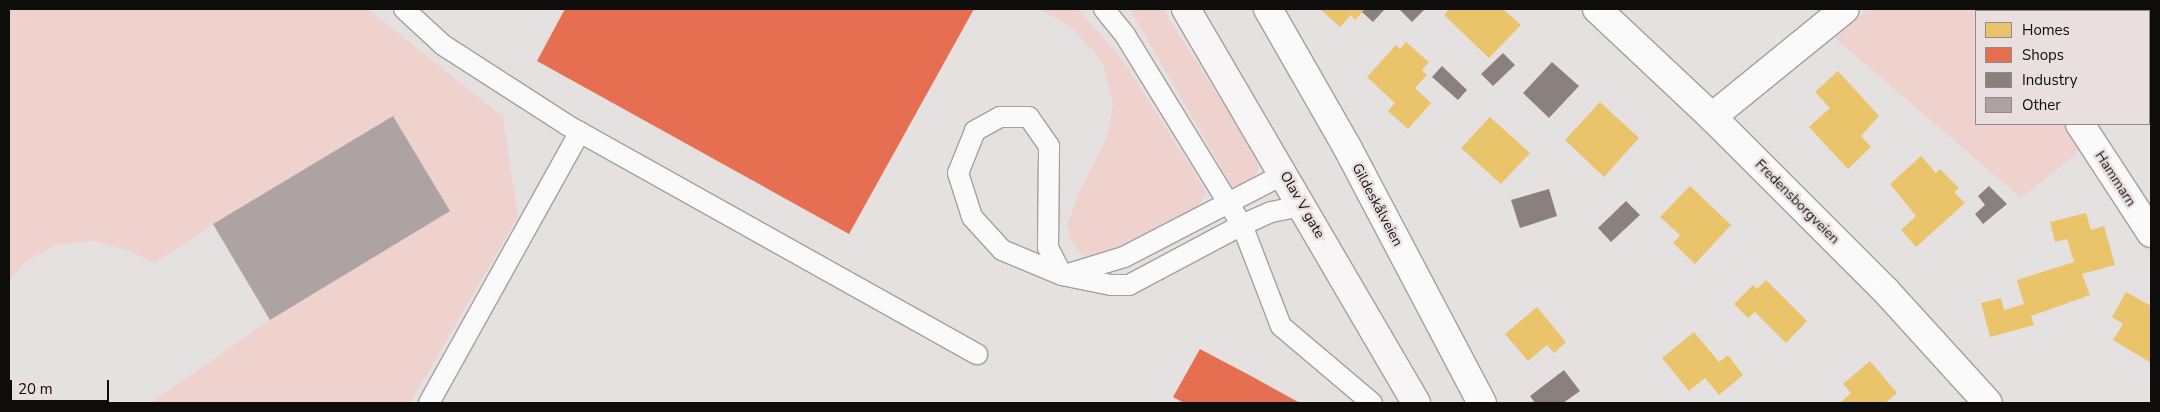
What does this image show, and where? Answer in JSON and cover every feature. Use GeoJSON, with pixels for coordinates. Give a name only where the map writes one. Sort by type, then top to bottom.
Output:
{"type":"FeatureCollection","features":[{"type":"Feature","properties":{"kind":"street","name":"Olav V gate"},"geometry":{"type":"LineString","coordinates":[[1186,9],[1416,403]]}},
{"type":"Feature","properties":{"kind":"street","name":"Gildeskålveien"},"geometry":{"type":"LineString","coordinates":[[1268,9],[1347,147],[1482,403]]}},
{"type":"Feature","properties":{"kind":"street","name":"Fredensborgveien"},"geometry":{"type":"LineString","coordinates":[[1597,9],[1712,117],[1886,291],[1988,403]]}},
{"type":"Feature","properties":{"kind":"street"},"geometry":{"type":"LineString","coordinates":[[1712,117],[1845,9]]}},
{"type":"Feature","properties":{"kind":"street","name":"Hammarn"},"geometry":{"type":"LineString","coordinates":[[2081,125],[2151,233]]}},
{"type":"Feature","properties":{"kind":"lane"},"geometry":{"type":"LineString","coordinates":[[404,9],[443,45],[580,132],[977,354]]}},
{"type":"Feature","properties":{"kind":"lane"},"geometry":{"type":"LineString","coordinates":[[1104,9],[1124,35],[1242,225],[1281,326],[1372,403]]}},
{"type":"Feature","properties":{"kind":"lane"},"geometry":{"type":"LineString","coordinates":[[1062,275],[1048,247],[1050,146],[1029,117],[1000,117],[974,131],[958,173],[972,217],[1002,250],[1062,275],[1111,285],[1129,285],[1242,225],[1271,212],[1302,206]]}},
{"type":"Feature","properties":{"kind":"lane"},"geometry":{"type":"LineString","coordinates":[[429,403],[580,132]]}},
{"type":"Feature","properties":{"kind":"lane"},"geometry":{"type":"LineString","coordinates":[[1062,275],[1101,266],[1124,257],[1284,174]]}},
{"type":"Feature","properties":{"kind":"shaded area"},"geometry":{"type":"Polygon","coordinates":[[[9,9],[368,9],[503,117],[518,217],[410,403],[150,403],[270,320],[213,225],[154,263],[130,251],[94,241],[56,245],[25,262],[9,281],[9,9]]]}},
{"type":"Feature","properties":{"kind":"shaded area"},"geometry":{"type":"Polygon","coordinates":[[[1039,9],[1078,9],[1124,62],[1206,191],[1198,207],[1184,216],[1093,258],[1081,254],[1070,238],[1067,225],[1078,194],[1107,136],[1113,105],[1102,61],[1071,27],[1039,9]]]}},
{"type":"Feature","properties":{"kind":"shaded area"},"geometry":{"type":"Polygon","coordinates":[[[1130,9],[1163,9],[1258,159],[1258,170],[1253,182],[1240,188],[1231,185],[1130,9]]]}},
{"type":"Feature","properties":{"kind":"shaded area"},"geometry":{"type":"Polygon","coordinates":[[[1868,9],[2151,9],[2150,56],[2150,10],[1975,10],[1975,125],[2077,125],[2087,145],[2021,198],[1834,37],[1868,9]]]}},
{"type":"Feature","properties":{"kind":"building: Homes"},"geometry":{"type":"Polygon","coordinates":[[[1320,9],[1365,9],[1355,20],[1351,15],[1340,27],[1320,9]]]}},
{"type":"Feature","properties":{"kind":"building: Homes"},"geometry":{"type":"Polygon","coordinates":[[[1449,9],[1503,9],[1521,25],[1489,58],[1444,15],[1449,9]]]}},
{"type":"Feature","properties":{"kind":"building: Homes"},"geometry":{"type":"Polygon","coordinates":[[[1406,42],[1429,62],[1422,70],[1427,75],[1415,88],[1431,103],[1408,129],[1388,111],[1395,103],[1367,77],[1396,45],[1400,49],[1406,42]]]}},
{"type":"Feature","properties":{"kind":"building: Homes"},"geometry":{"type":"Polygon","coordinates":[[[1838,71],[1879,116],[1861,136],[1871,147],[1848,169],[1809,127],[1830,108],[1815,92],[1838,71]]]}},
{"type":"Feature","properties":{"kind":"building: Homes"},"geometry":{"type":"Polygon","coordinates":[[[1600,102],[1639,138],[1604,177],[1565,140],[1600,102]]]}},
{"type":"Feature","properties":{"kind":"building: Homes"},"geometry":{"type":"Polygon","coordinates":[[[1490,117],[1530,153],[1501,184],[1461,148],[1490,117]]]}},
{"type":"Feature","properties":{"kind":"building: Homes"},"geometry":{"type":"Polygon","coordinates":[[[1921,156],[1936,173],[1940,169],[1959,188],[1954,192],[1965,203],[1916,247],[1901,230],[1916,216],[1890,184],[1921,156]]]}},
{"type":"Feature","properties":{"kind":"building: Homes"},"geometry":{"type":"Polygon","coordinates":[[[1690,186],[1731,225],[1695,264],[1673,243],[1680,235],[1660,217],[1690,186]]]}},
{"type":"Feature","properties":{"kind":"building: Homes"},"geometry":{"type":"Polygon","coordinates":[[[2086,213],[2091,230],[2104,226],[2115,265],[2082,274],[2090,295],[2031,316],[2034,325],[1990,337],[1981,303],[2001,298],[2004,310],[2024,304],[2017,280],[2074,262],[2067,239],[2055,242],[2050,222],[2086,213]]]}},
{"type":"Feature","properties":{"kind":"building: Homes"},"geometry":{"type":"Polygon","coordinates":[[[1766,280],[1807,321],[1786,343],[1755,312],[1748,318],[1734,304],[1753,285],[1757,289],[1766,280]]]}},
{"type":"Feature","properties":{"kind":"building: Homes"},"geometry":{"type":"Polygon","coordinates":[[[2126,292],[2151,306],[2151,363],[2113,340],[2123,324],[2112,317],[2126,292]]]}},
{"type":"Feature","properties":{"kind":"building: Homes"},"geometry":{"type":"Polygon","coordinates":[[[1537,307],[1566,342],[1554,353],[1547,345],[1528,361],[1505,334],[1537,307]]]}},
{"type":"Feature","properties":{"kind":"building: Homes"},"geometry":{"type":"Polygon","coordinates":[[[1694,332],[1719,362],[1728,355],[1743,375],[1719,395],[1705,378],[1689,391],[1662,358],[1694,332]]]}},
{"type":"Feature","properties":{"kind":"building: Homes"},"geometry":{"type":"Polygon","coordinates":[[[1870,361],[1897,393],[1885,403],[1840,403],[1851,393],[1843,384],[1870,361]]]}},
{"type":"Feature","properties":{"kind":"building: Shops"},"geometry":{"type":"Polygon","coordinates":[[[565,9],[974,9],[849,234],[537,61],[565,9]]]}},
{"type":"Feature","properties":{"kind":"building: Shops"},"geometry":{"type":"Polygon","coordinates":[[[1200,349],[1300,403],[1184,403],[1173,397],[1200,349]]]}},
{"type":"Feature","properties":{"kind":"building: Industry"},"geometry":{"type":"Polygon","coordinates":[[[1365,9],[1385,9],[1373,22],[1362,12],[1365,9]]]}},
{"type":"Feature","properties":{"kind":"building: Industry"},"geometry":{"type":"Polygon","coordinates":[[[1399,9],[1422,9],[1424,10],[1412,22],[1399,9]]]}},
{"type":"Feature","properties":{"kind":"building: Industry"},"geometry":{"type":"Polygon","coordinates":[[[1503,53],[1515,65],[1493,86],[1481,74],[1503,53]]]}},
{"type":"Feature","properties":{"kind":"building: Industry"},"geometry":{"type":"Polygon","coordinates":[[[1552,62],[1579,86],[1549,118],[1523,93],[1552,62]]]}},
{"type":"Feature","properties":{"kind":"building: Industry"},"geometry":{"type":"Polygon","coordinates":[[[1442,66],[1467,90],[1458,100],[1432,77],[1442,66]]]}},
{"type":"Feature","properties":{"kind":"building: Industry"},"geometry":{"type":"Polygon","coordinates":[[[1989,186],[2007,204],[1983,224],[1975,214],[1985,205],[1978,196],[1989,186]]]}},
{"type":"Feature","properties":{"kind":"building: Industry"},"geometry":{"type":"Polygon","coordinates":[[[1549,189],[1557,216],[1520,228],[1511,200],[1549,189]]]}},
{"type":"Feature","properties":{"kind":"building: Industry"},"geometry":{"type":"Polygon","coordinates":[[[1626,201],[1640,215],[1611,242],[1598,228],[1626,201]]]}},
{"type":"Feature","properties":{"kind":"building: Industry"},"geometry":{"type":"Polygon","coordinates":[[[1564,370],[1580,391],[1563,403],[1535,403],[1530,396],[1564,370]]]}},
{"type":"Feature","properties":{"kind":"building: Other"},"geometry":{"type":"Polygon","coordinates":[[[393,116],[450,211],[270,320],[213,224],[393,116]]]}}]}
